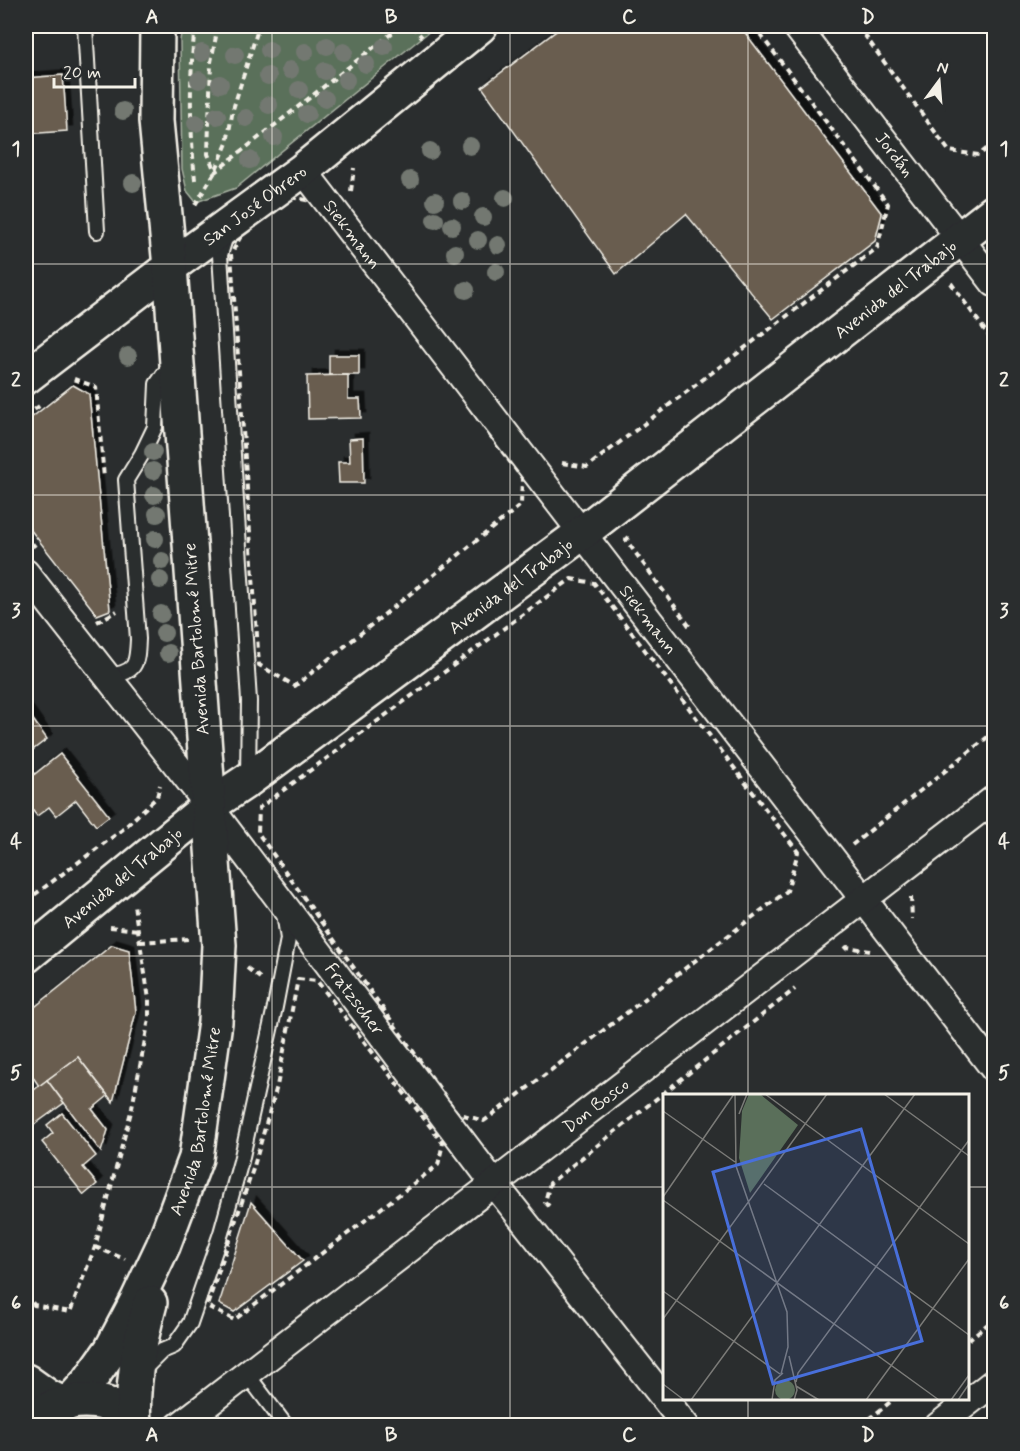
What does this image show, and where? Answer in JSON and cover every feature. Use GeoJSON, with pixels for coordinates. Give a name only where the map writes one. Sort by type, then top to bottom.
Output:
{"type":"FeatureCollection","features":[{"type":"Feature","properties":{"kind":"street","name":"Avenida Bartolomé Mitre"},"geometry":{"type":"LineString","coordinates":[[66,1404],[89,1381],[111,1350],[163,1246],[196,1158],[215,1022],[219,945],[170,267],[156,121],[157,26]]}},
{"type":"Feature","properties":{"kind":"street","name":"San José Obrero"},"geometry":{"type":"LineString","coordinates":[[26,377],[170,267],[303,170],[480,26]]}},
{"type":"Feature","properties":{"kind":"street","name":"Jordán"},"geometry":{"type":"LineString","coordinates":[[796,26],[994,283]]}},
{"type":"Feature","properties":{"kind":"street","name":"Siekmann"},"geometry":{"type":"LineString","coordinates":[[303,170],[865,900],[988,1078]]}},
{"type":"Feature","properties":{"kind":"street","name":"Avenida del Trabajo"},"geometry":{"type":"LineString","coordinates":[[26,956],[209,806],[248,780],[582,533],[994,212]]}},
{"type":"Feature","properties":{"kind":"street","name":"Fratzscher"},"geometry":{"type":"LineString","coordinates":[[26,573],[209,806],[493,1182],[663,1396]]}},
{"type":"Feature","properties":{"kind":"street","name":"Don Bosco"},"geometry":{"type":"LineString","coordinates":[[160,1425],[188,1418],[994,799]]}},
{"type":"Feature","properties":{"kind":"street","name":"Avenida Bartolomé Mitre"},"geometry":{"type":"LineString","coordinates":[[134,1425],[134,1388],[141,1335],[163,1246]]}},
{"type":"Feature","properties":{"kind":"street"},"geometry":{"type":"LineString","coordinates":[[26,1381],[47,1396],[66,1404]]}},
{"type":"Feature","properties":{"kind":"street"},"geometry":{"type":"LineString","coordinates":[[938,1425],[994,1382]]}},
{"type":"Feature","properties":{"kind":"street","name":"Fratzscher"},"geometry":{"type":"LineString","coordinates":[[666,1400],[686,1425]]}},
{"type":"Feature","properties":{"kind":"street"},"geometry":{"type":"LineString","coordinates":[[26,1425],[43,1412],[66,1404],[84,1402],[106,1405],[122,1412],[134,1425]]}},
{"type":"Feature","properties":{"kind":"lane"},"geometry":{"type":"LineString","coordinates":[[85,26],[97,231]]}},
{"type":"Feature","properties":{"kind":"lane"},"geometry":{"type":"LineString","coordinates":[[230,223],[220,255],[249,701],[248,780]]}},
{"type":"Feature","properties":{"kind":"lane"},"geometry":{"type":"LineString","coordinates":[[107,676],[122,674],[132,669],[137,659],[138,639],[126,480],[155,427],[157,384],[174,361],[176,351]]}},
{"type":"Feature","properties":{"kind":"lane"},"geometry":{"type":"LineString","coordinates":[[134,1388],[141,1372],[152,1359],[162,1351],[174,1346],[190,1323],[221,1233],[241,1161],[278,993],[288,939],[283,904]]}},
{"type":"Feature","properties":{"kind":"lane"},"geometry":{"type":"LineString","coordinates":[[246,1373],[286,1425]]}},
{"type":"Feature","properties":{"kind":"path"},"geometry":{"type":"LineString","coordinates":[[195,26],[190,66],[190,114],[195,180]]}},
{"type":"Feature","properties":{"kind":"path"},"geometry":{"type":"LineString","coordinates":[[214,172],[208,154],[208,119],[211,62],[218,26]]}},
{"type":"Feature","properties":{"kind":"path"},"geometry":{"type":"LineString","coordinates":[[192,213],[227,143],[233,109],[259,26]]}},
{"type":"Feature","properties":{"kind":"path"},"geometry":{"type":"LineString","coordinates":[[214,172],[401,26]]}},
{"type":"Feature","properties":{"kind":"path"},"geometry":{"type":"LineString","coordinates":[[557,463],[587,467],[877,248],[888,204],[754,26]]}},
{"type":"Feature","properties":{"kind":"path"},"geometry":{"type":"LineString","coordinates":[[858,26],[949,151],[979,155],[994,143]]}},
{"type":"Feature","properties":{"kind":"path"},"geometry":{"type":"LineString","coordinates":[[351,192],[355,162]]}},
{"type":"Feature","properties":{"kind":"path"},"geometry":{"type":"LineString","coordinates":[[291,197],[316,202],[522,478],[521,505],[295,686],[259,665],[231,254],[242,234],[291,197]]}},
{"type":"Feature","properties":{"kind":"path"},"geometry":{"type":"LineString","coordinates":[[950,283],[994,343]]}},
{"type":"Feature","properties":{"kind":"path"},"geometry":{"type":"LineString","coordinates":[[66,385],[75,378],[96,387],[105,482]]}},
{"type":"Feature","properties":{"kind":"path"},"geometry":{"type":"LineString","coordinates":[[26,417],[50,398]]}},
{"type":"Feature","properties":{"kind":"path"},"geometry":{"type":"LineString","coordinates":[[635,532],[626,540],[697,635]]}},
{"type":"Feature","properties":{"kind":"path"},"geometry":{"type":"LineString","coordinates":[[570,579],[594,583],[798,852],[787,891],[484,1121],[457,1113],[258,833],[259,808],[570,579]]}},
{"type":"Feature","properties":{"kind":"path"},"geometry":{"type":"LineString","coordinates":[[116,600],[117,612]]}},
{"type":"Feature","properties":{"kind":"path"},"geometry":{"type":"LineString","coordinates":[[852,845],[994,732]]}},
{"type":"Feature","properties":{"kind":"path"},"geometry":{"type":"LineString","coordinates":[[26,901],[123,830],[131,868],[149,1019],[132,1108],[95,1247],[70,1312],[34,1305],[26,1294]]}},
{"type":"Feature","properties":{"kind":"path"},"geometry":{"type":"LineString","coordinates":[[911,896],[912,924]]}},
{"type":"Feature","properties":{"kind":"path"},"geometry":{"type":"LineString","coordinates":[[838,954],[847,947],[876,952]]}},
{"type":"Feature","properties":{"kind":"path"},"geometry":{"type":"LineString","coordinates":[[298,979],[317,981],[443,1143],[438,1165],[234,1320],[207,1306],[254,1166],[277,1086],[298,979]]}},
{"type":"Feature","properties":{"kind":"path"},"geometry":{"type":"LineString","coordinates":[[552,1211],[546,1202],[550,1183],[801,984]]}},
{"type":"Feature","properties":{"kind":"path"},"geometry":{"type":"LineString","coordinates":[[988,1078],[994,1105]]}},
{"type":"Feature","properties":{"kind":"path"},"geometry":{"type":"LineString","coordinates":[[969,1339],[994,1319]]}},
{"type":"Feature","properties":{"kind":"path"},"geometry":{"type":"LineString","coordinates":[[861,1425],[892,1400]]}},
{"type":"Feature","properties":{"kind":"green space"},"geometry":{"type":"Polygon","coordinates":[[[182,26],[436,26],[236,188],[196,202],[187,191],[182,169],[180,41],[182,26]]]}},
{"type":"Feature","properties":{"kind":"building"},"geometry":{"type":"Polygon","coordinates":[[[563,26],[740,26],[882,214],[875,241],[773,319],[686,214],[616,274],[482,87],[563,26]]]}},
{"type":"Feature","properties":{"kind":"building"},"geometry":{"type":"Polygon","coordinates":[[[63,75],[67,131],[26,134],[26,78],[63,75]]]}},
{"type":"Feature","properties":{"kind":"building"},"geometry":{"type":"Polygon","coordinates":[[[329,355],[359,355],[359,375],[329,375],[329,355]]]}},
{"type":"Feature","properties":{"kind":"building"},"geometry":{"type":"Polygon","coordinates":[[[348,375],[348,399],[360,399],[361,418],[308,419],[307,376],[348,375]]]}},
{"type":"Feature","properties":{"kind":"building"},"geometry":{"type":"Polygon","coordinates":[[[73,385],[89,394],[110,610],[97,615],[26,524],[26,422],[73,385]]]}},
{"type":"Feature","properties":{"kind":"building"},"geometry":{"type":"Polygon","coordinates":[[[363,438],[364,483],[339,483],[338,462],[350,462],[349,439],[363,438]]]}},
{"type":"Feature","properties":{"kind":"building"},"geometry":{"type":"Polygon","coordinates":[[[26,710],[47,739],[26,755],[26,710]]]}},
{"type":"Feature","properties":{"kind":"building"},"geometry":{"type":"Polygon","coordinates":[[[60,754],[109,816],[96,826],[76,800],[56,816],[49,807],[37,816],[26,802],[26,781],[60,754]]]}},
{"type":"Feature","properties":{"kind":"building"},"geometry":{"type":"Polygon","coordinates":[[[112,945],[129,950],[136,1012],[113,1102],[78,1057],[39,1086],[26,1067],[26,1014],[112,945]]]}},
{"type":"Feature","properties":{"kind":"building"},"geometry":{"type":"Polygon","coordinates":[[[78,1057],[108,1096],[92,1109],[108,1130],[101,1152],[47,1080],[78,1057]]]}},
{"type":"Feature","properties":{"kind":"building"},"geometry":{"type":"Polygon","coordinates":[[[47,1080],[64,1103],[31,1127],[26,1120],[26,1096],[47,1080]]]}},
{"type":"Feature","properties":{"kind":"building"},"geometry":{"type":"Polygon","coordinates":[[[62,1113],[96,1156],[83,1167],[97,1184],[84,1195],[42,1142],[53,1133],[47,1125],[62,1113]]]}},
{"type":"Feature","properties":{"kind":"building"},"geometry":{"type":"Polygon","coordinates":[[[251,1202],[303,1261],[234,1312],[219,1304],[251,1202]]]}}]}
